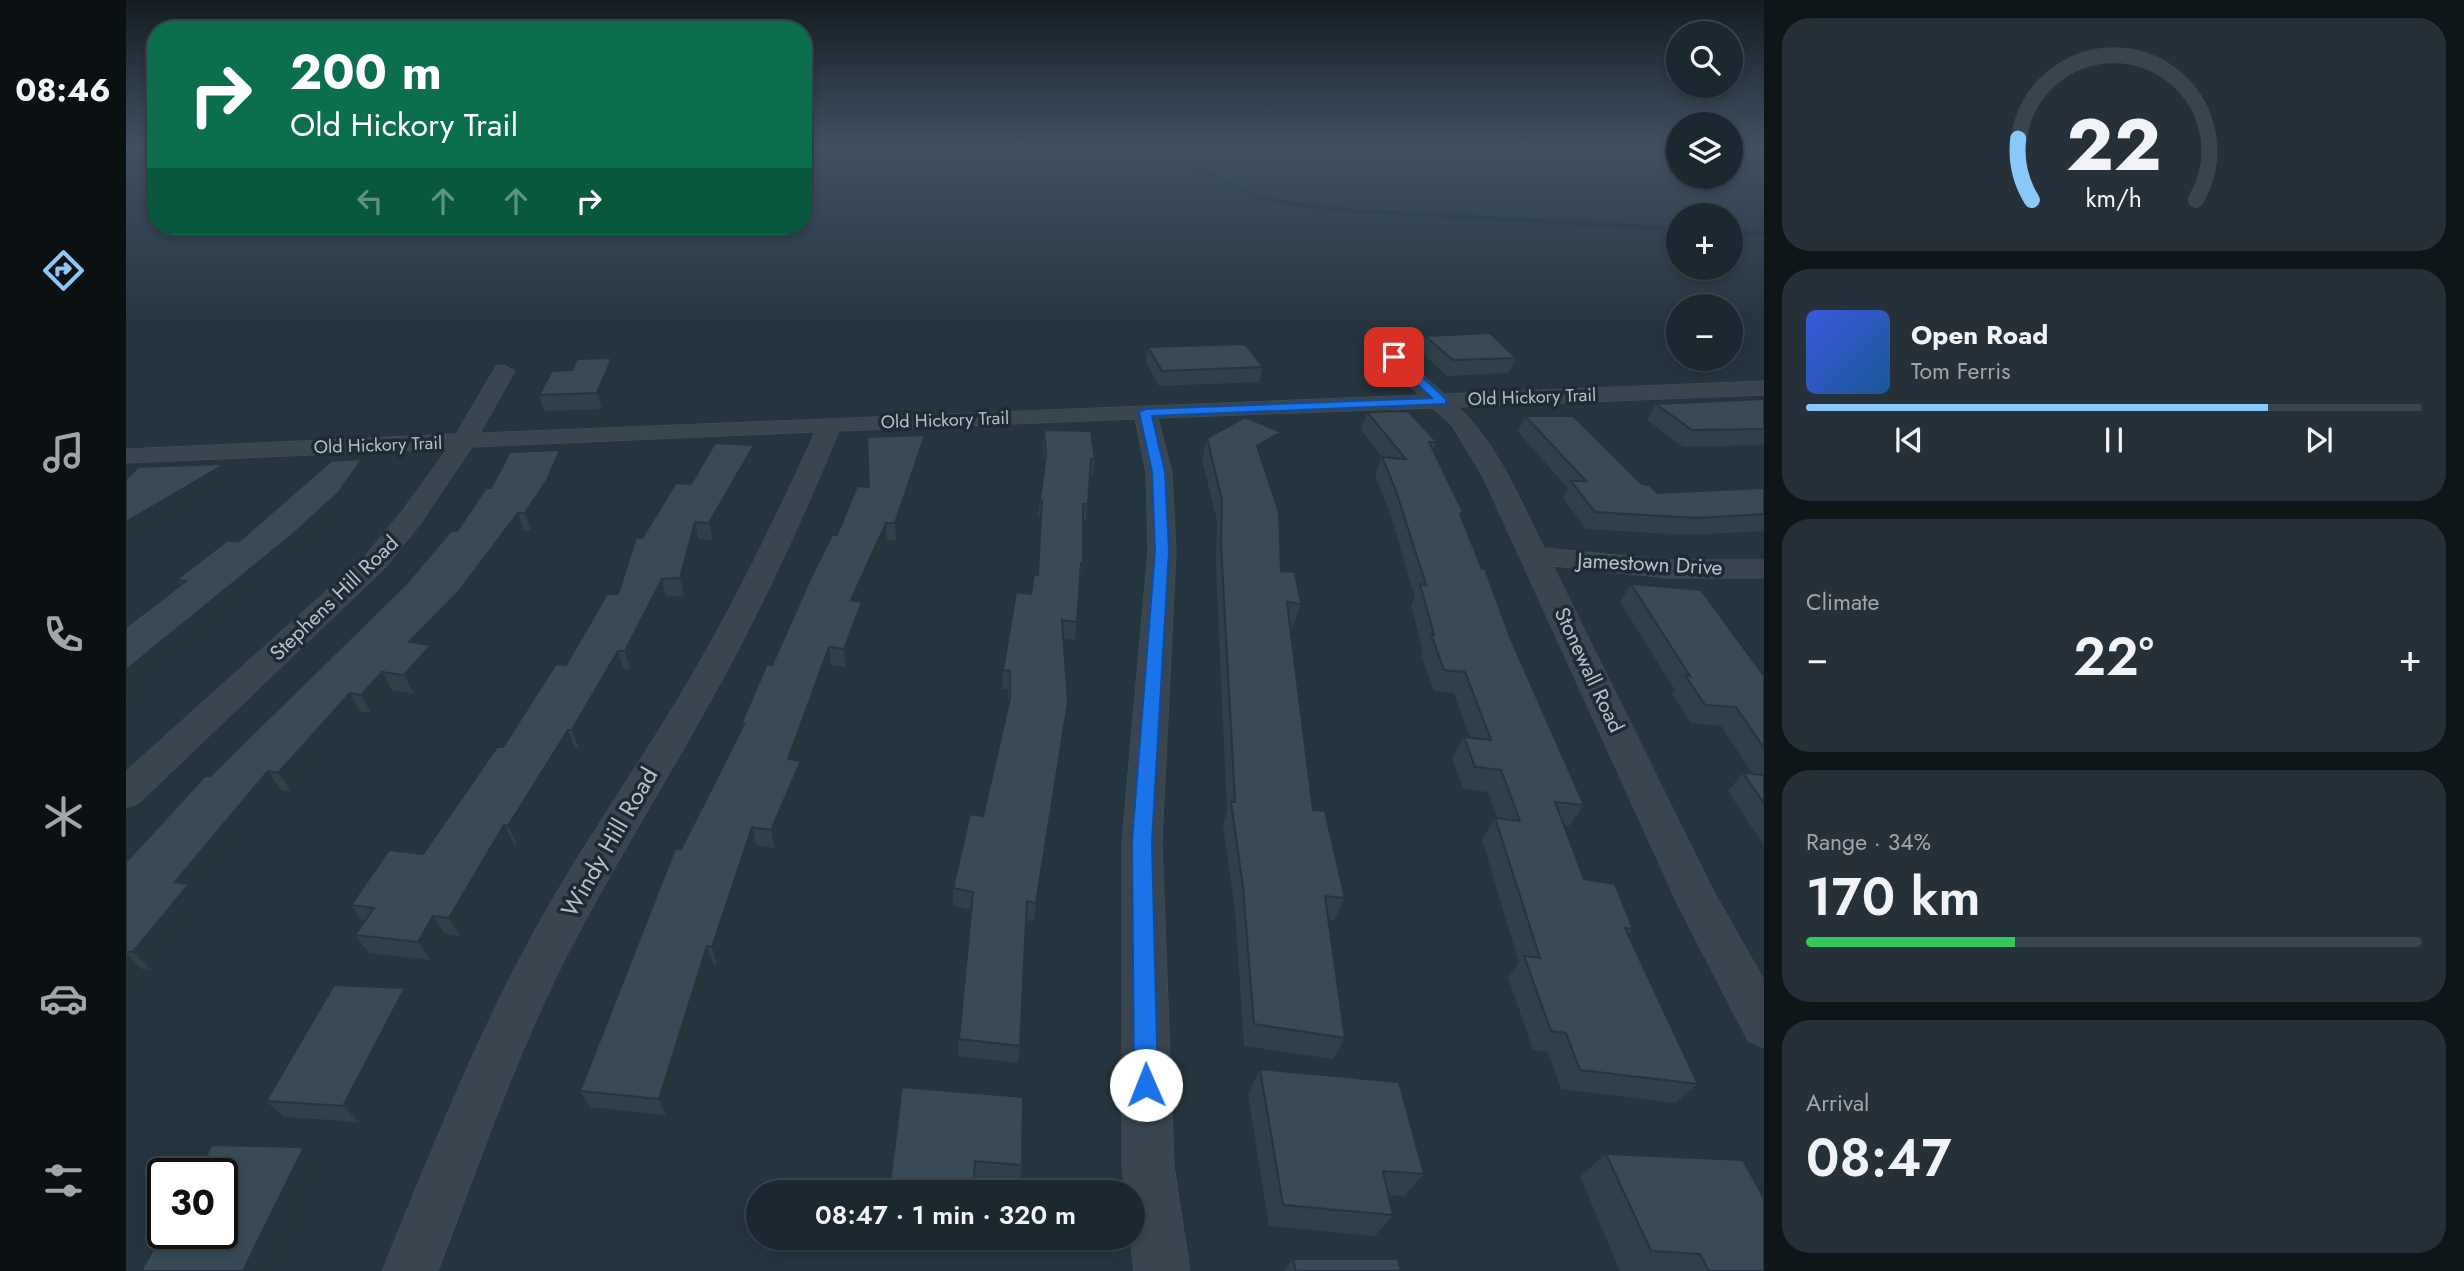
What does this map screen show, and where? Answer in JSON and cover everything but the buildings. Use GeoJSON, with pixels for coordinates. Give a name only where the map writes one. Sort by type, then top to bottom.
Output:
{"type":"FeatureCollection","features":[{"type":"Feature","properties":{"kind":"street","name":"Stonewall Road"},"geometry":{"type":"LineString","coordinates":[[1377,342],[1442,401],[1462,423],[1497,479],[1699,905],[1764,1025]]}},
{"type":"Feature","properties":{"kind":"street","name":"Stephens Hill Road"},"geometry":{"type":"LineString","coordinates":[[126,793],[183,738],[319,617],[375,562],[410,522],[465,442],[504,371]]}},
{"type":"Feature","properties":{"kind":"street","name":"Old Hickory Trail"},"geometry":{"type":"LineString","coordinates":[[127,457],[830,424],[1764,387]]}},
{"type":"Feature","properties":{"kind":"street"},"geometry":{"type":"LineString","coordinates":[[1145,412],[1159,472],[1162,551],[1142,841],[1148,1166],[1163,1271]]}},
{"type":"Feature","properties":{"kind":"street","name":"Windy Hill Road"},"geometry":{"type":"LineString","coordinates":[[410,1271],[482,1092],[549,947],[618,824],[688,712],[791,516],[830,424]]}},
{"type":"Feature","properties":{"kind":"street","name":"Jamestown Drive"},"geometry":{"type":"LineString","coordinates":[[1535,556],[1669,569],[1764,569]]}},
{"type":"Feature","properties":{"kind":"waterway"},"geometry":{"type":"LineString","coordinates":[[1314,206],[1666,228]]}},
{"type":"Feature","properties":{"kind":"waterway"},"geometry":{"type":"LineString","coordinates":[[1743,233],[1764,234]]}},
{"type":"Feature","properties":{"kind":"route"},"geometry":{"type":"LineString","coordinates":[[1146,1085],[1142,841],[1162,551],[1159,472],[1145,412],[1442,401],[1394,357]]}}]}
